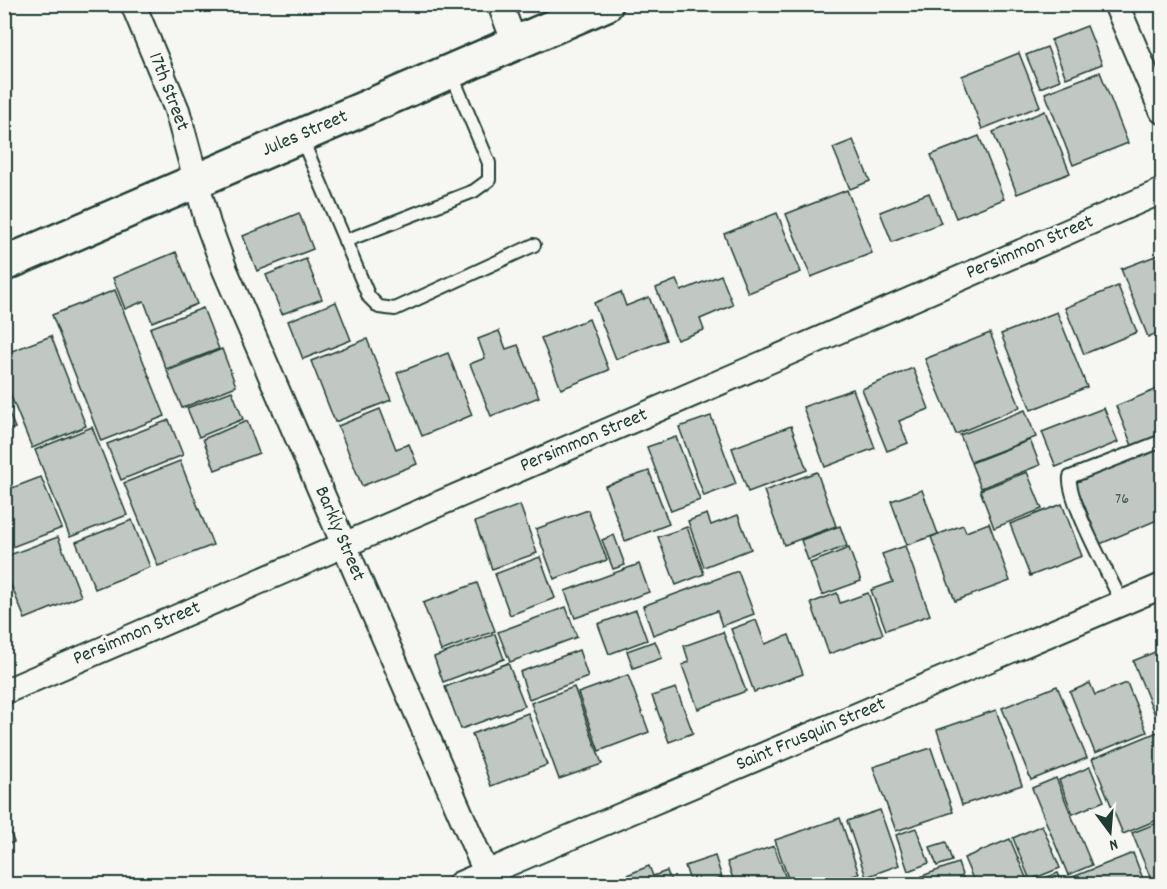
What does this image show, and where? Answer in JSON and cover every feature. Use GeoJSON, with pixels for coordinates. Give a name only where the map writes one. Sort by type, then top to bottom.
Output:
{"type":"FeatureCollection","features":[{"type":"Feature","properties":{"kind":"main road","name":"Jules Street"},"geometry":{"type":"LineString","coordinates":[[4,264],[606,4]]}},
{"type":"Feature","properties":{"kind":"street","name":"17th Street"},"geometry":{"type":"LineString","coordinates":[[133,4],[177,110],[188,143],[195,182]]}},
{"type":"Feature","properties":{"kind":"street"},"geometry":{"type":"LineString","coordinates":[[500,4],[515,44]]}},
{"type":"Feature","properties":{"kind":"street"},"geometry":{"type":"LineString","coordinates":[[1116,4],[1162,111]]}},
{"type":"Feature","properties":{"kind":"street","name":"Barkly Street"},"geometry":{"type":"LineString","coordinates":[[195,182],[225,270],[488,879]]}},
{"type":"Feature","properties":{"kind":"street","name":"Persimmon Street"},"geometry":{"type":"LineString","coordinates":[[4,692],[1162,191]]}},
{"type":"Feature","properties":{"kind":"street","name":"Saint Frusquin Street"},"geometry":{"type":"LineString","coordinates":[[460,885],[488,879],[1162,586]]}},
{"type":"Feature","properties":{"kind":"lane"},"geometry":{"type":"LineString","coordinates":[[345,242],[474,191],[489,180],[489,163],[451,72]]}},
{"type":"Feature","properties":{"kind":"lane"},"geometry":{"type":"LineString","coordinates":[[301,136],[369,297],[379,307],[395,309],[534,244]]}},
{"type":"Feature","properties":{"kind":"lane"},"geometry":{"type":"LineString","coordinates":[[1122,603],[1093,544],[1070,488],[1070,477],[1162,441]]}},
{"type":"Feature","properties":{"kind":"building"},"geometry":{"type":"Polygon","coordinates":[[[1087,26],[1102,64],[1066,78],[1051,40],[1087,26]]]}},
{"type":"Feature","properties":{"kind":"building"},"geometry":{"type":"Polygon","coordinates":[[[1047,47],[1060,80],[1040,88],[1026,55],[1047,47]]]}},
{"type":"Feature","properties":{"kind":"building"},"geometry":{"type":"Polygon","coordinates":[[[1019,53],[1040,106],[982,129],[962,76],[1019,53]]]}},
{"type":"Feature","properties":{"kind":"building"},"geometry":{"type":"Polygon","coordinates":[[[1100,72],[1128,143],[1073,165],[1045,93],[1100,72]]]}},
{"type":"Feature","properties":{"kind":"building"},"geometry":{"type":"Polygon","coordinates":[[[1045,111],[1070,173],[1017,194],[993,132],[1045,111]]]}},
{"type":"Feature","properties":{"kind":"building"},"geometry":{"type":"Polygon","coordinates":[[[979,136],[1004,199],[956,218],[931,155],[979,136]]]}},
{"type":"Feature","properties":{"kind":"building"},"geometry":{"type":"Polygon","coordinates":[[[853,140],[870,181],[850,189],[833,148],[853,140]]]}},
{"type":"Feature","properties":{"kind":"building"},"geometry":{"type":"Polygon","coordinates":[[[847,190],[872,253],[811,277],[786,214],[847,190]]]}},
{"type":"Feature","properties":{"kind":"building"},"geometry":{"type":"Polygon","coordinates":[[[929,193],[941,223],[892,242],[880,212],[929,193]]]}},
{"type":"Feature","properties":{"kind":"building"},"geometry":{"type":"Polygon","coordinates":[[[299,213],[313,249],[257,271],[243,236],[299,213]]]}},
{"type":"Feature","properties":{"kind":"building"},"geometry":{"type":"Polygon","coordinates":[[[777,213],[801,272],[748,293],[724,234],[777,213]]]}},
{"type":"Feature","properties":{"kind":"building"},"geometry":{"type":"Polygon","coordinates":[[[176,252],[197,304],[152,322],[144,301],[125,309],[113,278],[176,252]]]}},
{"type":"Feature","properties":{"kind":"building"},"geometry":{"type":"Polygon","coordinates":[[[1158,255],[1162,266],[1162,331],[1148,337],[1121,269],[1158,255]]]}},
{"type":"Feature","properties":{"kind":"building"},"geometry":{"type":"Polygon","coordinates":[[[306,259],[322,299],[282,314],[266,275],[306,259]]]}},
{"type":"Feature","properties":{"kind":"building"},"geometry":{"type":"Polygon","coordinates":[[[721,275],[733,305],[700,319],[704,330],[677,340],[656,288],[676,280],[681,291],[721,275]]]}},
{"type":"Feature","properties":{"kind":"building"},"geometry":{"type":"Polygon","coordinates":[[[1118,286],[1137,332],[1084,354],[1065,308],[1118,286]]]}},
{"type":"Feature","properties":{"kind":"building"},"geometry":{"type":"Polygon","coordinates":[[[115,290],[165,416],[101,441],[52,315],[115,290]]]}},
{"type":"Feature","properties":{"kind":"building"},"geometry":{"type":"Polygon","coordinates":[[[621,292],[626,306],[649,297],[666,340],[616,359],[594,303],[621,292]]]}},
{"type":"Feature","properties":{"kind":"building"},"geometry":{"type":"Polygon","coordinates":[[[336,302],[351,340],[303,359],[288,321],[336,302]]]}},
{"type":"Feature","properties":{"kind":"building"},"geometry":{"type":"Polygon","coordinates":[[[203,308],[219,349],[166,369],[150,328],[203,308]]]}},
{"type":"Feature","properties":{"kind":"building"},"geometry":{"type":"Polygon","coordinates":[[[1057,312],[1087,387],[1031,410],[1001,334],[1057,312]]]}},
{"type":"Feature","properties":{"kind":"building"},"geometry":{"type":"Polygon","coordinates":[[[589,319],[609,370],[561,389],[541,338],[589,319]]]}},
{"type":"Feature","properties":{"kind":"building"},"geometry":{"type":"Polygon","coordinates":[[[499,331],[506,349],[518,345],[539,397],[491,416],[470,364],[485,358],[478,339],[499,331]]]}},
{"type":"Feature","properties":{"kind":"building"},"geometry":{"type":"Polygon","coordinates":[[[990,333],[1020,407],[956,434],[925,359],[990,333]]]}},
{"type":"Feature","properties":{"kind":"building"},"geometry":{"type":"Polygon","coordinates":[[[51,336],[86,426],[32,448],[4,379],[4,354],[51,336]]]}},
{"type":"Feature","properties":{"kind":"building"},"geometry":{"type":"Polygon","coordinates":[[[367,339],[391,400],[335,422],[311,361],[367,339]]]}},
{"type":"Feature","properties":{"kind":"building"},"geometry":{"type":"Polygon","coordinates":[[[222,349],[236,386],[182,408],[167,371],[222,349]]]}},
{"type":"Feature","properties":{"kind":"building"},"geometry":{"type":"Polygon","coordinates":[[[448,353],[472,415],[422,436],[397,373],[448,353]]]}},
{"type":"Feature","properties":{"kind":"building"},"geometry":{"type":"Polygon","coordinates":[[[913,368],[929,409],[899,421],[908,443],[887,451],[862,389],[913,368]]]}},
{"type":"Feature","properties":{"kind":"building"},"geometry":{"type":"Polygon","coordinates":[[[1162,387],[1162,437],[1133,448],[1116,406],[1162,387]]]}},
{"type":"Feature","properties":{"kind":"building"},"geometry":{"type":"Polygon","coordinates":[[[853,389],[875,448],[825,467],[803,407],[853,389]]]}},
{"type":"Feature","properties":{"kind":"building"},"geometry":{"type":"Polygon","coordinates":[[[232,391],[243,419],[199,437],[187,408],[232,391]]]}},
{"type":"Feature","properties":{"kind":"building"},"geometry":{"type":"Polygon","coordinates":[[[4,401],[15,428],[4,432],[4,401]]]}},
{"type":"Feature","properties":{"kind":"building"},"geometry":{"type":"Polygon","coordinates":[[[1104,408],[1118,442],[1056,467],[1042,432],[1104,408]]]}},
{"type":"Feature","properties":{"kind":"building"},"geometry":{"type":"Polygon","coordinates":[[[380,409],[396,449],[409,444],[417,464],[362,486],[338,426],[380,409]]]}},
{"type":"Feature","properties":{"kind":"building"},"geometry":{"type":"Polygon","coordinates":[[[1025,410],[1036,437],[971,462],[960,435],[1025,410]]]}},
{"type":"Feature","properties":{"kind":"building"},"geometry":{"type":"Polygon","coordinates":[[[711,416],[736,484],[704,496],[679,427],[711,416]]]}},
{"type":"Feature","properties":{"kind":"building"},"geometry":{"type":"Polygon","coordinates":[[[169,420],[183,455],[121,480],[107,444],[169,420]]]}},
{"type":"Feature","properties":{"kind":"building"},"geometry":{"type":"Polygon","coordinates":[[[247,421],[259,453],[215,470],[203,439],[247,421]]]}},
{"type":"Feature","properties":{"kind":"building"},"geometry":{"type":"Polygon","coordinates":[[[791,426],[807,470],[748,492],[732,448],[791,426]]]}},
{"type":"Feature","properties":{"kind":"building"},"geometry":{"type":"Polygon","coordinates":[[[92,427],[127,515],[70,537],[35,450],[92,427]]]}},
{"type":"Feature","properties":{"kind":"building"},"geometry":{"type":"Polygon","coordinates":[[[676,437],[700,500],[671,511],[647,447],[676,437]]]}},
{"type":"Feature","properties":{"kind":"building"},"geometry":{"type":"Polygon","coordinates":[[[1030,440],[1040,465],[981,488],[971,463],[1030,440]]]}},
{"type":"Feature","properties":{"kind":"building"},"geometry":{"type":"Polygon","coordinates":[[[1162,444],[1162,518],[1100,544],[1074,480],[1162,444]]]}},
{"type":"Feature","properties":{"kind":"building"},"geometry":{"type":"Polygon","coordinates":[[[180,461],[213,545],[158,566],[124,483],[180,461]]]}},
{"type":"Feature","properties":{"kind":"building"},"geometry":{"type":"Polygon","coordinates":[[[649,471],[669,524],[625,541],[605,486],[649,471]]]}},
{"type":"Feature","properties":{"kind":"building"},"geometry":{"type":"Polygon","coordinates":[[[817,472],[836,526],[784,545],[764,491],[817,472]]]}},
{"type":"Feature","properties":{"kind":"building"},"geometry":{"type":"Polygon","coordinates":[[[1027,472],[1042,509],[994,528],[980,490],[1027,472]]]}},
{"type":"Feature","properties":{"kind":"building"},"geometry":{"type":"Polygon","coordinates":[[[41,477],[62,528],[4,550],[4,491],[41,477]]]}},
{"type":"Feature","properties":{"kind":"building"},"geometry":{"type":"Polygon","coordinates":[[[922,490],[938,534],[907,545],[891,501],[922,490]]]}},
{"type":"Feature","properties":{"kind":"building"},"geometry":{"type":"Polygon","coordinates":[[[1062,504],[1082,556],[1030,576],[1010,524],[1062,504]]]}},
{"type":"Feature","properties":{"kind":"building"},"geometry":{"type":"Polygon","coordinates":[[[520,505],[537,553],[492,569],[475,522],[520,505]]]}},
{"type":"Feature","properties":{"kind":"building"},"geometry":{"type":"Polygon","coordinates":[[[588,510],[607,560],[554,579],[536,529],[588,510]]]}},
{"type":"Feature","properties":{"kind":"building"},"geometry":{"type":"Polygon","coordinates":[[[707,514],[711,525],[738,515],[751,549],[704,567],[688,521],[707,514]]]}},
{"type":"Feature","properties":{"kind":"building"},"geometry":{"type":"Polygon","coordinates":[[[132,520],[150,567],[95,589],[76,542],[132,520]]]}},
{"type":"Feature","properties":{"kind":"building"},"geometry":{"type":"Polygon","coordinates":[[[989,523],[1010,581],[955,601],[931,537],[963,525],[966,532],[989,523]]]}},
{"type":"Feature","properties":{"kind":"building"},"geometry":{"type":"Polygon","coordinates":[[[840,526],[847,546],[808,560],[801,540],[840,526]]]}},
{"type":"Feature","properties":{"kind":"building"},"geometry":{"type":"Polygon","coordinates":[[[687,527],[704,574],[676,585],[658,537],[687,527]]]}},
{"type":"Feature","properties":{"kind":"building"},"geometry":{"type":"Polygon","coordinates":[[[614,535],[625,565],[613,569],[602,540],[614,535]]]}},
{"type":"Feature","properties":{"kind":"building"},"geometry":{"type":"Polygon","coordinates":[[[58,537],[81,596],[25,619],[4,568],[4,557],[58,537]]]}},
{"type":"Feature","properties":{"kind":"building"},"geometry":{"type":"Polygon","coordinates":[[[905,546],[930,615],[886,630],[871,590],[893,582],[882,554],[905,546]]]}},
{"type":"Feature","properties":{"kind":"building"},"geometry":{"type":"Polygon","coordinates":[[[849,548],[861,581],[822,595],[810,563],[849,548]]]}},
{"type":"Feature","properties":{"kind":"building"},"geometry":{"type":"Polygon","coordinates":[[[540,557],[555,598],[510,615],[495,574],[540,557]]]}},
{"type":"Feature","properties":{"kind":"building"},"geometry":{"type":"Polygon","coordinates":[[[639,564],[649,592],[575,618],[565,591],[639,564]]]}},
{"type":"Feature","properties":{"kind":"building"},"geometry":{"type":"Polygon","coordinates":[[[738,571],[754,614],[722,626],[717,611],[653,635],[643,606],[738,571]]]}},
{"type":"Feature","properties":{"kind":"building"},"geometry":{"type":"Polygon","coordinates":[[[477,583],[495,631],[441,651],[423,603],[477,583]]]}},
{"type":"Feature","properties":{"kind":"building"},"geometry":{"type":"Polygon","coordinates":[[[837,593],[840,603],[868,593],[883,634],[829,654],[811,603],[837,593]]]}},
{"type":"Feature","properties":{"kind":"building"},"geometry":{"type":"Polygon","coordinates":[[[566,607],[577,637],[510,662],[498,632],[566,607]]]}},
{"type":"Feature","properties":{"kind":"building"},"geometry":{"type":"Polygon","coordinates":[[[636,610],[647,640],[609,654],[598,624],[636,610]]]}},
{"type":"Feature","properties":{"kind":"building"},"geometry":{"type":"Polygon","coordinates":[[[756,620],[765,644],[789,635],[803,674],[754,692],[731,629],[756,620]]]}},
{"type":"Feature","properties":{"kind":"building"},"geometry":{"type":"Polygon","coordinates":[[[723,632],[746,691],[698,709],[682,665],[689,662],[684,646],[723,632]]]}},
{"type":"Feature","properties":{"kind":"building"},"geometry":{"type":"Polygon","coordinates":[[[495,634],[504,659],[443,682],[434,657],[495,634]]]}},
{"type":"Feature","properties":{"kind":"building"},"geometry":{"type":"Polygon","coordinates":[[[655,641],[662,658],[633,668],[627,651],[655,641]]]}},
{"type":"Feature","properties":{"kind":"building"},"geometry":{"type":"Polygon","coordinates":[[[1162,649],[1162,711],[1155,715],[1133,661],[1162,649]]]}},
{"type":"Feature","properties":{"kind":"building"},"geometry":{"type":"Polygon","coordinates":[[[579,650],[588,677],[529,699],[520,672],[579,650]]]}},
{"type":"Feature","properties":{"kind":"building"},"geometry":{"type":"Polygon","coordinates":[[[508,663],[525,706],[461,729],[445,687],[508,663]]]}},
{"type":"Feature","properties":{"kind":"building"},"geometry":{"type":"Polygon","coordinates":[[[628,675],[649,732],[599,751],[578,693],[628,675]]]}},
{"type":"Feature","properties":{"kind":"building"},"geometry":{"type":"Polygon","coordinates":[[[1090,683],[1095,695],[1127,683],[1147,732],[1095,753],[1070,692],[1090,683]]]}},
{"type":"Feature","properties":{"kind":"building"},"geometry":{"type":"Polygon","coordinates":[[[1057,686],[1087,758],[1031,780],[1002,708],[1057,686]]]}},
{"type":"Feature","properties":{"kind":"building"},"geometry":{"type":"Polygon","coordinates":[[[574,687],[602,764],[559,779],[531,703],[574,687]]]}},
{"type":"Feature","properties":{"kind":"building"},"geometry":{"type":"Polygon","coordinates":[[[676,688],[693,733],[669,742],[652,696],[676,688]]]}},
{"type":"Feature","properties":{"kind":"building"},"geometry":{"type":"Polygon","coordinates":[[[996,710],[1022,785],[962,805],[937,730],[996,710]]]}},
{"type":"Feature","properties":{"kind":"building"},"geometry":{"type":"Polygon","coordinates":[[[528,713],[547,765],[491,786],[472,734],[528,713]]]}},
{"type":"Feature","properties":{"kind":"building"},"geometry":{"type":"Polygon","coordinates":[[[1160,731],[1162,738],[1162,818],[1123,834],[1092,759],[1160,731]]]}},
{"type":"Feature","properties":{"kind":"building"},"geometry":{"type":"Polygon","coordinates":[[[931,748],[953,812],[896,831],[873,767],[931,748]]]}},
{"type":"Feature","properties":{"kind":"building"},"geometry":{"type":"Polygon","coordinates":[[[1090,767],[1104,801],[1073,814],[1059,780],[1090,767]]]}},
{"type":"Feature","properties":{"kind":"building"},"geometry":{"type":"Polygon","coordinates":[[[1056,778],[1092,865],[1068,875],[1032,788],[1056,778]]]}},
{"type":"Feature","properties":{"kind":"building"},"geometry":{"type":"Polygon","coordinates":[[[880,810],[899,865],[866,877],[847,821],[880,810]]]}},
{"type":"Feature","properties":{"kind":"building"},"geometry":{"type":"Polygon","coordinates":[[[4,818],[14,842],[4,846],[4,818]]]}},
{"type":"Feature","properties":{"kind":"building"},"geometry":{"type":"Polygon","coordinates":[[[840,818],[859,874],[828,884],[790,884],[775,840],[840,818]]]}},
{"type":"Feature","properties":{"kind":"building"},"geometry":{"type":"Polygon","coordinates":[[[1162,821],[1162,884],[1153,884],[1132,833],[1162,821]]]}},
{"type":"Feature","properties":{"kind":"building"},"geometry":{"type":"Polygon","coordinates":[[[1042,825],[1060,868],[1030,880],[1013,838],[1042,825]]]}},
{"type":"Feature","properties":{"kind":"building"},"geometry":{"type":"Polygon","coordinates":[[[916,828],[929,863],[908,871],[896,835],[916,828]]]}},
{"type":"Feature","properties":{"kind":"building"},"geometry":{"type":"Polygon","coordinates":[[[1010,839],[1027,880],[1017,884],[975,884],[964,858],[1010,839]]]}},
{"type":"Feature","properties":{"kind":"building"},"geometry":{"type":"Polygon","coordinates":[[[946,842],[952,861],[937,866],[930,847],[946,842]]]}},
{"type":"Feature","properties":{"kind":"building"},"geometry":{"type":"Polygon","coordinates":[[[774,846],[788,884],[735,884],[727,862],[774,846]]]}},
{"type":"Feature","properties":{"kind":"building"},"geometry":{"type":"Polygon","coordinates":[[[1133,853],[1145,884],[1070,884],[1068,879],[1133,853]]]}},
{"type":"Feature","properties":{"kind":"building"},"geometry":{"type":"Polygon","coordinates":[[[715,856],[722,878],[703,884],[691,884],[685,866],[715,856]]]}},
{"type":"Feature","properties":{"kind":"building"},"geometry":{"type":"Polygon","coordinates":[[[958,863],[965,884],[926,884],[922,876],[958,863]]]}},
{"type":"Feature","properties":{"kind":"building"},"geometry":{"type":"Polygon","coordinates":[[[649,866],[653,876],[667,871],[672,884],[631,884],[627,875],[649,866]]]}},
{"type":"Feature","properties":{"kind":"building"},"geometry":{"type":"Polygon","coordinates":[[[1058,873],[1063,884],[1029,884],[1058,873]]]}},
{"type":"Feature","properties":{"kind":"building"},"geometry":{"type":"Polygon","coordinates":[[[602,878],[604,884],[585,884],[602,878]]]}}]}
